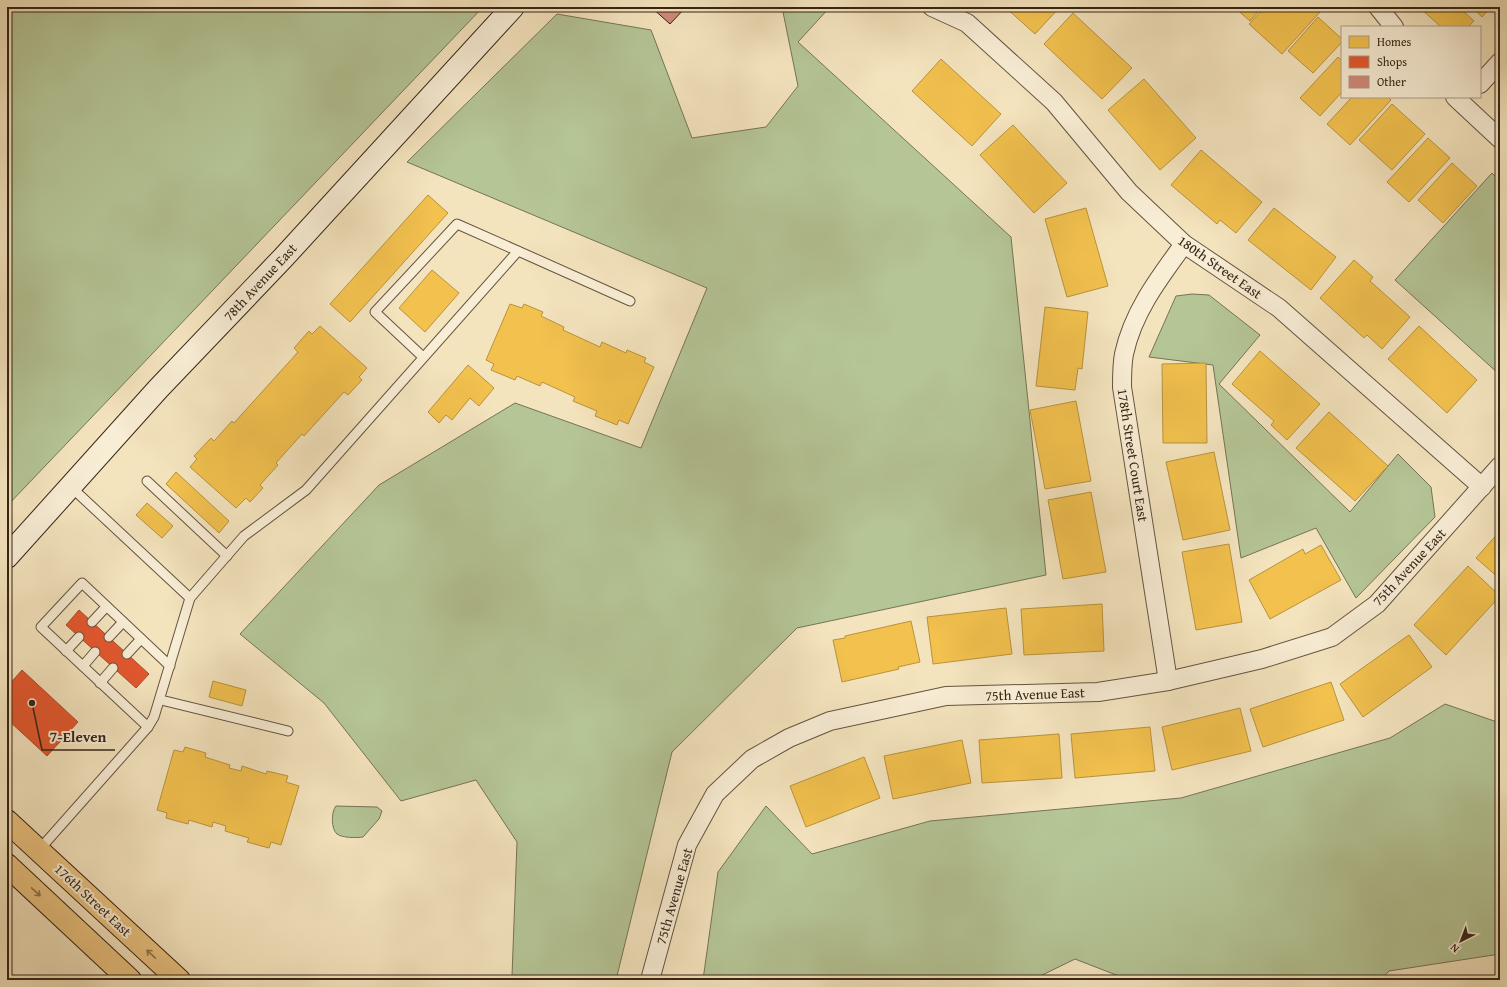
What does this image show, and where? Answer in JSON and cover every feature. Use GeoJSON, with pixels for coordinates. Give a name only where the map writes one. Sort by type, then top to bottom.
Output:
{"type":"FeatureCollection","features":[{"type":"Feature","properties":{"kind":"main road","name":"176th Street East"},"geometry":{"type":"LineString","coordinates":[[7,821],[179,980]]}},
{"type":"Feature","properties":{"kind":"main road"},"geometry":{"type":"LineString","coordinates":[[7,865],[130,980]]}},
{"type":"Feature","properties":{"kind":"street","name":"78th Avenue East"},"geometry":{"type":"LineString","coordinates":[[7,557],[158,388],[283,258],[513,7]]}},
{"type":"Feature","properties":{"kind":"street","name":"180th Street East"},"geometry":{"type":"LineString","coordinates":[[932,7],[967,23],[1054,102],[1129,192],[1184,244],[1279,308],[1482,487]]}},
{"type":"Feature","properties":{"kind":"street"},"geometry":{"type":"LineString","coordinates":[[1378,7],[1393,26]]}},
{"type":"Feature","properties":{"kind":"street"},"geometry":{"type":"LineString","coordinates":[[1481,83],[1500,62]]}},
{"type":"Feature","properties":{"kind":"street"},"geometry":{"type":"LineString","coordinates":[[1462,99],[1500,139]]}},
{"type":"Feature","properties":{"kind":"street","name":"178th Street Court East"},"geometry":{"type":"LineString","coordinates":[[1168,681],[1122,388],[1124,354],[1136,318],[1154,286],[1184,244]]}},
{"type":"Feature","properties":{"kind":"street","name":"75th Avenue East"},"geometry":{"type":"LineString","coordinates":[[650,980],[687,845],[715,794],[758,755],[789,738],[830,721],[946,696],[1098,692],[1168,681],[1262,659],[1332,637],[1377,604],[1500,466]]}},
{"type":"Feature","properties":{"kind":"lane"},"geometry":{"type":"LineString","coordinates":[[423,357],[375,312],[457,224],[630,301]]}},
{"type":"Feature","properties":{"kind":"lane"},"geometry":{"type":"LineString","coordinates":[[38,850],[148,727],[161,700],[190,598],[244,536],[306,490],[518,251]]}},
{"type":"Feature","properties":{"kind":"lane"},"geometry":{"type":"LineString","coordinates":[[147,482],[227,556]]}},
{"type":"Feature","properties":{"kind":"lane"},"geometry":{"type":"LineString","coordinates":[[70,486],[190,598]]}},
{"type":"Feature","properties":{"kind":"lane"},"geometry":{"type":"LineString","coordinates":[[148,727],[41,627],[82,584],[170,666]]}},
{"type":"Feature","properties":{"kind":"lane"},"geometry":{"type":"LineString","coordinates":[[92,622],[106,607]]}},
{"type":"Feature","properties":{"kind":"lane"},"geometry":{"type":"LineString","coordinates":[[109,637],[123,622]]}},
{"type":"Feature","properties":{"kind":"lane"},"geometry":{"type":"LineString","coordinates":[[66,651],[79,637]]}},
{"type":"Feature","properties":{"kind":"lane"},"geometry":{"type":"LineString","coordinates":[[127,654],[141,639]]}},
{"type":"Feature","properties":{"kind":"lane"},"geometry":{"type":"LineString","coordinates":[[83,666],[95,652]]}},
{"type":"Feature","properties":{"kind":"lane"},"geometry":{"type":"LineString","coordinates":[[100,683],[114,668]]}},
{"type":"Feature","properties":{"kind":"lane"},"geometry":{"type":"LineString","coordinates":[[161,700],[288,731]]}},
{"type":"Feature","properties":{"kind":"green space"},"geometry":{"type":"Polygon","coordinates":[[[7,7],[483,7],[7,506],[7,7]]]}},
{"type":"Feature","properties":{"kind":"green space"},"geometry":{"type":"Polygon","coordinates":[[[782,7],[830,7],[798,42],[1011,237],[1046,575],[797,628],[672,752],[616,980],[530,980],[512,976],[517,842],[476,780],[401,801],[324,703],[240,634],[379,485],[515,403],[641,448],[707,288],[407,162],[557,14],[651,30],[692,138],[766,127],[798,86],[782,7]]]}},
{"type":"Feature","properties":{"kind":"green space"},"geometry":{"type":"Polygon","coordinates":[[[1492,173],[1500,181],[1500,375],[1395,280],[1492,173]]]}},
{"type":"Feature","properties":{"kind":"green space"},"geometry":{"type":"Polygon","coordinates":[[[1192,294],[1209,295],[1260,335],[1219,384],[1350,512],[1398,454],[1431,487],[1435,517],[1356,598],[1316,528],[1241,558],[1213,365],[1149,357],[1176,296],[1192,294]]]}},
{"type":"Feature","properties":{"kind":"green space"},"geometry":{"type":"Polygon","coordinates":[[[1445,704],[1500,723],[1500,954],[1389,971],[1381,980],[1129,980],[1075,959],[1032,980],[703,980],[718,872],[766,806],[812,854],[930,821],[1181,798],[1390,738],[1445,704]]]}},
{"type":"Feature","properties":{"kind":"green space"},"geometry":{"type":"Polygon","coordinates":[[[336,806],[377,807],[382,811],[379,819],[363,837],[353,838],[339,835],[335,832],[333,816],[336,806]]]}},
{"type":"Feature","properties":{"kind":"building: Homes"},"geometry":{"type":"Polygon","coordinates":[[[1005,7],[1060,7],[1035,34],[1005,7]]]}},
{"type":"Feature","properties":{"kind":"building: Homes"},"geometry":{"type":"Polygon","coordinates":[[[1234,7],[1262,7],[1250,21],[1234,7]]]}},
{"type":"Feature","properties":{"kind":"building: Homes"},"geometry":{"type":"Polygon","coordinates":[[[1265,7],[1315,7],[1320,12],[1282,54],[1249,24],[1265,7]]]}},
{"type":"Feature","properties":{"kind":"building: Homes"},"geometry":{"type":"Polygon","coordinates":[[[1419,7],[1459,7],[1474,21],[1469,26],[1440,26],[1419,7]]]}},
{"type":"Feature","properties":{"kind":"building: Homes"},"geometry":{"type":"Polygon","coordinates":[[[1472,7],[1491,7],[1482,17],[1472,7]]]}},
{"type":"Feature","properties":{"kind":"building: Homes"},"geometry":{"type":"Polygon","coordinates":[[[1073,13],[1132,68],[1102,99],[1044,44],[1073,13]]]}},
{"type":"Feature","properties":{"kind":"building: Homes"},"geometry":{"type":"Polygon","coordinates":[[[1318,17],[1341,38],[1341,43],[1313,73],[1288,51],[1318,17]]]}},
{"type":"Feature","properties":{"kind":"building: Homes"},"geometry":{"type":"Polygon","coordinates":[[[1338,57],[1341,60],[1341,93],[1320,116],[1300,98],[1338,57]]]}},
{"type":"Feature","properties":{"kind":"building: Homes"},"geometry":{"type":"Polygon","coordinates":[[[941,59],[1001,114],[972,146],[912,91],[941,59]]]}},
{"type":"Feature","properties":{"kind":"building: Homes"},"geometry":{"type":"Polygon","coordinates":[[[1144,79],[1196,138],[1160,170],[1108,110],[1144,79]]]}},
{"type":"Feature","properties":{"kind":"building: Homes"},"geometry":{"type":"Polygon","coordinates":[[[1351,98],[1389,98],[1391,100],[1350,145],[1327,124],[1351,98]]]}},
{"type":"Feature","properties":{"kind":"building: Homes"},"geometry":{"type":"Polygon","coordinates":[[[1392,104],[1425,134],[1392,170],[1359,140],[1392,104]]]}},
{"type":"Feature","properties":{"kind":"building: Homes"},"geometry":{"type":"Polygon","coordinates":[[[1013,125],[1067,183],[1034,213],[980,155],[1013,125]]]}},
{"type":"Feature","properties":{"kind":"building: Homes"},"geometry":{"type":"Polygon","coordinates":[[[1428,138],[1450,158],[1409,202],[1387,182],[1428,138]]]}},
{"type":"Feature","properties":{"kind":"building: Homes"},"geometry":{"type":"Polygon","coordinates":[[[1201,150],[1262,202],[1236,233],[1220,220],[1217,224],[1171,185],[1201,150]]]}},
{"type":"Feature","properties":{"kind":"building: Homes"},"geometry":{"type":"Polygon","coordinates":[[[1452,163],[1477,186],[1443,223],[1418,200],[1452,163]]]}},
{"type":"Feature","properties":{"kind":"building: Homes"},"geometry":{"type":"Polygon","coordinates":[[[428,195],[448,213],[350,322],[330,304],[428,195]]]}},
{"type":"Feature","properties":{"kind":"building: Homes"},"geometry":{"type":"Polygon","coordinates":[[[1086,208],[1108,286],[1067,297],[1045,219],[1086,208]]]}},
{"type":"Feature","properties":{"kind":"building: Homes"},"geometry":{"type":"Polygon","coordinates":[[[1274,208],[1336,257],[1311,290],[1248,240],[1274,208]]]}},
{"type":"Feature","properties":{"kind":"building: Homes"},"geometry":{"type":"Polygon","coordinates":[[[1354,260],[1373,277],[1370,281],[1410,317],[1382,349],[1367,335],[1364,338],[1320,298],[1354,260]]]}},
{"type":"Feature","properties":{"kind":"building: Homes"},"geometry":{"type":"Polygon","coordinates":[[[432,270],[459,293],[425,332],[399,308],[432,270]]]}},
{"type":"Feature","properties":{"kind":"building: Homes"},"geometry":{"type":"Polygon","coordinates":[[[510,304],[522,308],[524,304],[543,312],[541,316],[564,327],[563,330],[600,347],[602,342],[626,353],[627,350],[646,358],[644,362],[654,367],[628,424],[619,420],[617,425],[595,416],[597,411],[573,401],[575,397],[542,382],[540,386],[517,376],[515,380],[491,370],[494,364],[486,360],[510,304]]]}},
{"type":"Feature","properties":{"kind":"building: Homes"},"geometry":{"type":"Polygon","coordinates":[[[1045,307],[1088,312],[1082,369],[1078,368],[1075,390],[1036,386],[1045,307]]]}},
{"type":"Feature","properties":{"kind":"building: Homes"},"geometry":{"type":"Polygon","coordinates":[[[320,326],[367,368],[359,377],[362,380],[348,395],[344,392],[304,436],[302,434],[276,463],[278,465],[260,485],[263,488],[250,502],[246,498],[236,508],[190,467],[197,459],[194,456],[211,438],[214,441],[232,421],[234,423],[298,352],[294,348],[309,331],[312,334],[320,326]]]}},
{"type":"Feature","properties":{"kind":"building: Homes"},"geometry":{"type":"Polygon","coordinates":[[[1419,326],[1477,380],[1447,413],[1388,359],[1419,326]]]}},
{"type":"Feature","properties":{"kind":"building: Homes"},"geometry":{"type":"Polygon","coordinates":[[[1260,351],[1320,404],[1287,440],[1271,425],[1274,421],[1232,384],[1260,351]]]}},
{"type":"Feature","properties":{"kind":"building: Homes"},"geometry":{"type":"Polygon","coordinates":[[[1206,363],[1207,443],[1163,443],[1162,364],[1206,363]]]}},
{"type":"Feature","properties":{"kind":"building: Homes"},"geometry":{"type":"Polygon","coordinates":[[[468,365],[494,388],[479,406],[470,398],[452,420],[446,415],[439,423],[428,412],[468,365]]]}},
{"type":"Feature","properties":{"kind":"building: Homes"},"geometry":{"type":"Polygon","coordinates":[[[1076,401],[1091,481],[1045,489],[1030,410],[1076,401]]]}},
{"type":"Feature","properties":{"kind":"building: Homes"},"geometry":{"type":"Polygon","coordinates":[[[1329,412],[1388,466],[1355,501],[1296,448],[1329,412]]]}},
{"type":"Feature","properties":{"kind":"building: Homes"},"geometry":{"type":"Polygon","coordinates":[[[1214,452],[1230,530],[1183,540],[1166,462],[1214,452]]]}},
{"type":"Feature","properties":{"kind":"building: Homes"},"geometry":{"type":"Polygon","coordinates":[[[176,472],[229,521],[219,533],[166,484],[176,472]]]}},
{"type":"Feature","properties":{"kind":"building: Homes"},"geometry":{"type":"Polygon","coordinates":[[[1091,492],[1106,572],[1063,579],[1048,500],[1091,492]]]}},
{"type":"Feature","properties":{"kind":"building: Homes"},"geometry":{"type":"Polygon","coordinates":[[[147,503],[173,526],[162,538],[136,515],[147,503]]]}},
{"type":"Feature","properties":{"kind":"building: Homes"},"geometry":{"type":"Polygon","coordinates":[[[1500,531],[1500,579],[1476,558],[1500,531]]]}},
{"type":"Feature","properties":{"kind":"building: Homes"},"geometry":{"type":"Polygon","coordinates":[[[1229,544],[1242,622],[1196,630],[1182,552],[1229,544]]]}},
{"type":"Feature","properties":{"kind":"building: Homes"},"geometry":{"type":"Polygon","coordinates":[[[1321,545],[1341,580],[1270,619],[1249,580],[1303,549],[1305,554],[1321,545]]]}},
{"type":"Feature","properties":{"kind":"building: Homes"},"geometry":{"type":"Polygon","coordinates":[[[1468,566],[1500,596],[1446,655],[1414,625],[1468,566]]]}},
{"type":"Feature","properties":{"kind":"building: Homes"},"geometry":{"type":"Polygon","coordinates":[[[1102,604],[1104,651],[1024,655],[1021,609],[1102,604]]]}},
{"type":"Feature","properties":{"kind":"building: Homes"},"geometry":{"type":"Polygon","coordinates":[[[1006,608],[1012,654],[933,664],[927,617],[1006,608]]]}},
{"type":"Feature","properties":{"kind":"building: Homes"},"geometry":{"type":"Polygon","coordinates":[[[911,621],[920,662],[898,667],[899,669],[842,682],[833,640],[911,621]]]}},
{"type":"Feature","properties":{"kind":"building: Homes"},"geometry":{"type":"Polygon","coordinates":[[[1409,635],[1432,667],[1363,717],[1340,684],[1409,635]]]}},
{"type":"Feature","properties":{"kind":"building: Homes"},"geometry":{"type":"Polygon","coordinates":[[[213,681],[246,690],[242,706],[209,697],[213,681]]]}},
{"type":"Feature","properties":{"kind":"building: Homes"},"geometry":{"type":"Polygon","coordinates":[[[1331,682],[1344,720],[1263,747],[1250,709],[1331,682]]]}},
{"type":"Feature","properties":{"kind":"building: Homes"},"geometry":{"type":"Polygon","coordinates":[[[1240,708],[1251,751],[1172,770],[1162,727],[1240,708]]]}},
{"type":"Feature","properties":{"kind":"building: Homes"},"geometry":{"type":"Polygon","coordinates":[[[1150,727],[1155,771],[1075,778],[1071,734],[1150,727]]]}},
{"type":"Feature","properties":{"kind":"building: Homes"},"geometry":{"type":"Polygon","coordinates":[[[1059,734],[1062,778],[982,783],[979,740],[1059,734]]]}},
{"type":"Feature","properties":{"kind":"building: Homes"},"geometry":{"type":"Polygon","coordinates":[[[962,740],[971,783],[893,799],[884,756],[962,740]]]}},
{"type":"Feature","properties":{"kind":"building: Homes"},"geometry":{"type":"Polygon","coordinates":[[[185,747],[206,753],[205,757],[230,765],[229,768],[241,771],[242,766],[266,774],[267,771],[288,776],[286,782],[299,786],[281,845],[271,842],[269,848],[247,842],[249,838],[225,831],[226,826],[213,822],[212,827],[189,820],[188,824],[166,818],[167,813],[157,810],[174,750],[183,752],[185,747]]]}},
{"type":"Feature","properties":{"kind":"building: Homes"},"geometry":{"type":"Polygon","coordinates":[[[864,757],[880,798],[806,827],[790,786],[864,757]]]}},
{"type":"Feature","properties":{"kind":"building: Shops"},"geometry":{"type":"Polygon","coordinates":[[[79,610],[149,674],[136,688],[66,625],[79,610]]]}},
{"type":"Feature","properties":{"kind":"building: Shops"},"geometry":{"type":"Polygon","coordinates":[[[22,670],[78,722],[47,756],[7,719],[7,687],[22,670]]]}},
{"type":"Feature","properties":{"kind":"building: Other"},"geometry":{"type":"Polygon","coordinates":[[[651,7],[686,7],[670,24],[651,7]]]}},
{"type":"Feature","properties":{"kind":"place","name":"7-Eleven"},"geometry":{"type":"Point","coordinates":[32,703]}}]}
